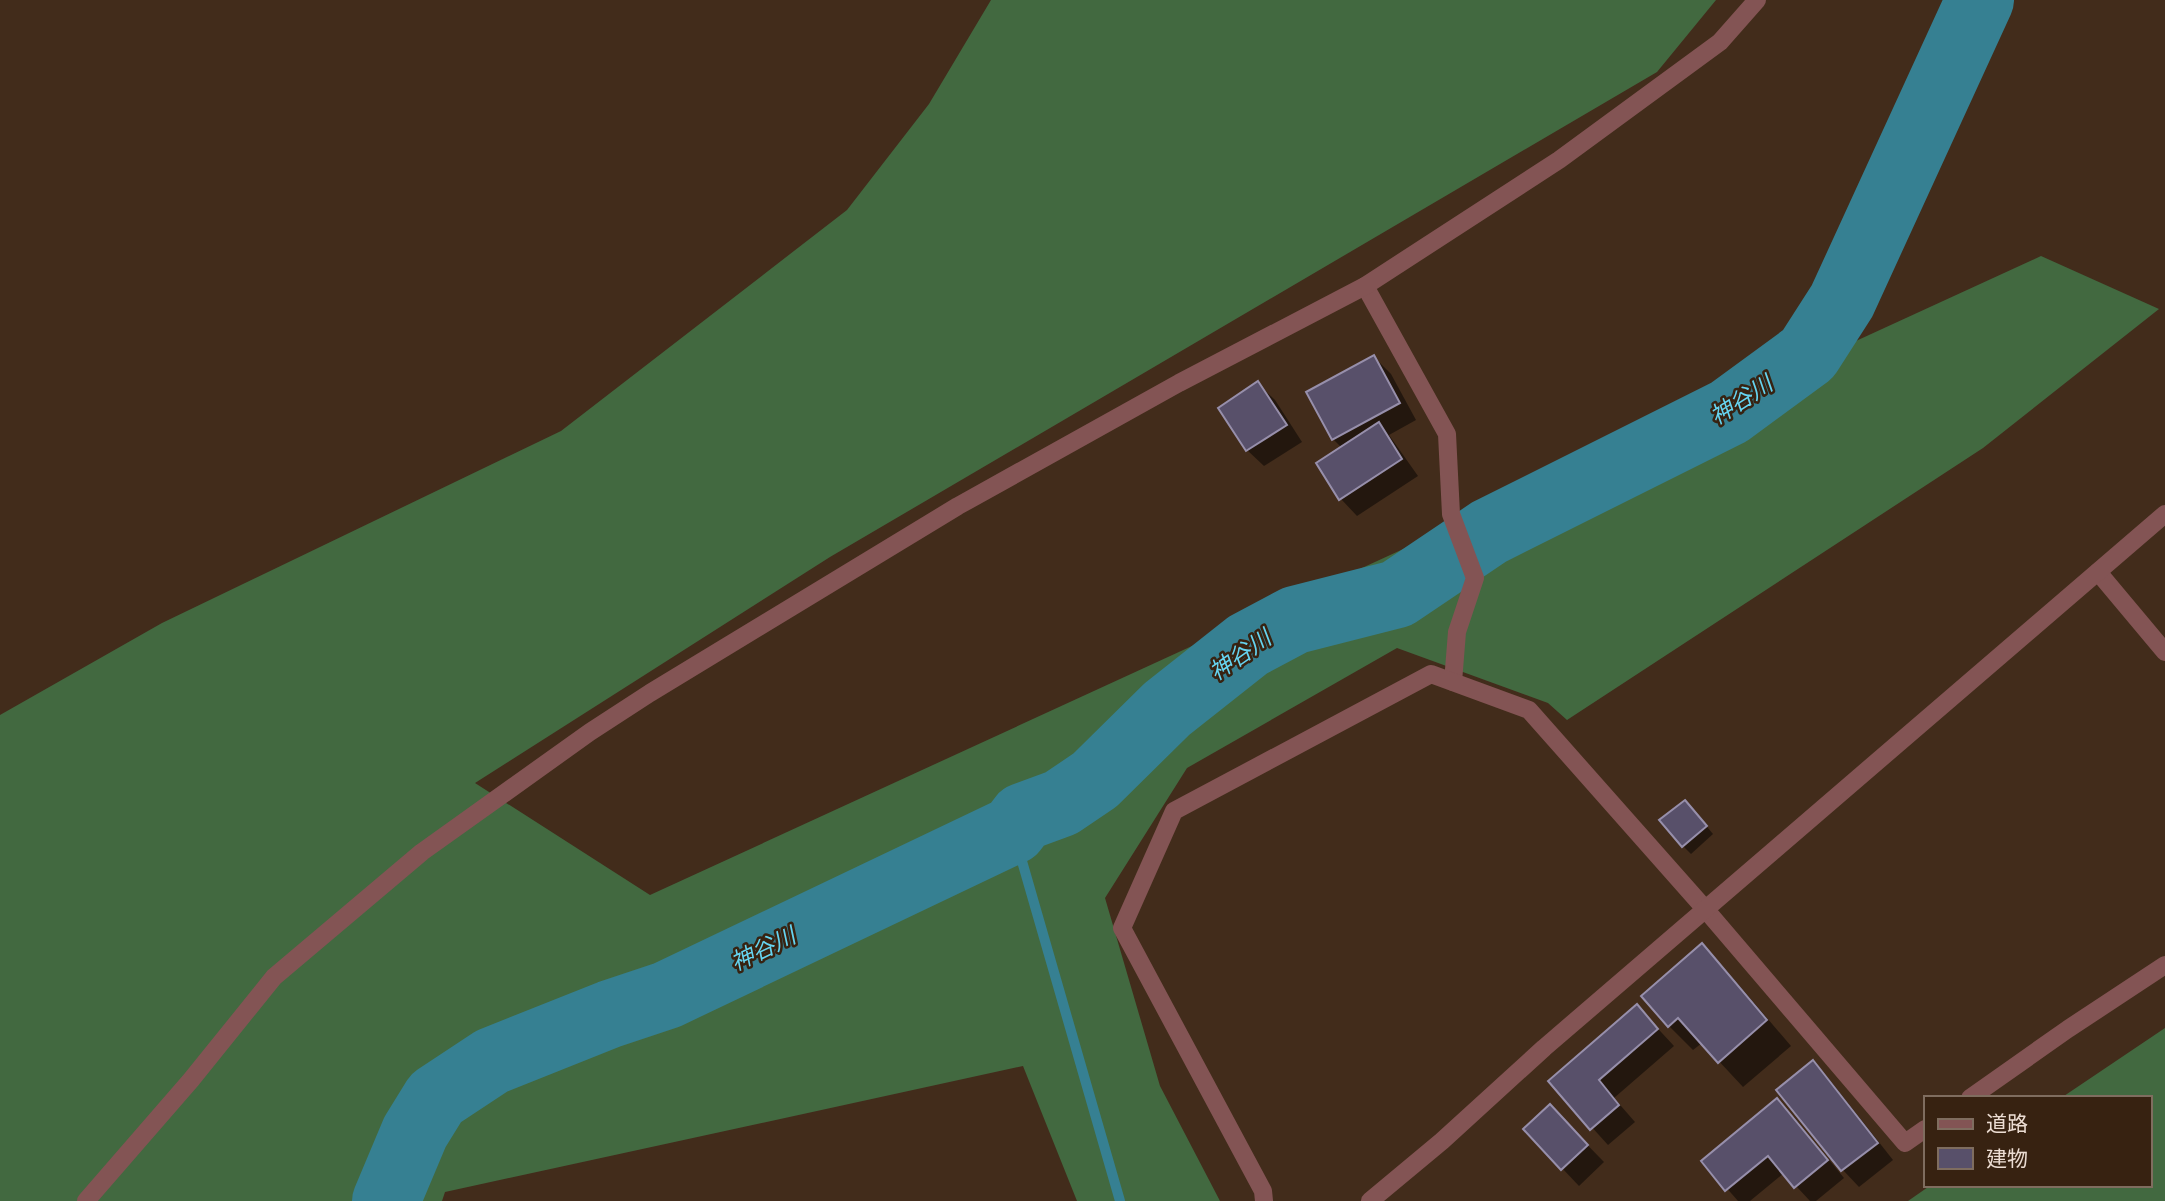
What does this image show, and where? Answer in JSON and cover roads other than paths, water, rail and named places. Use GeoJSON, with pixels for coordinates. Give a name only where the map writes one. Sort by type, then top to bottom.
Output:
{"type":"FeatureCollection","features":[{"type":"Feature","properties":{"kind":"street"},"geometry":{"type":"LineString","coordinates":[[86,1201],[191,1080],[274,977],[346,914],[445,835],[590,732],[650,693],[958,506],[1179,383],[1365,286],[1559,160],[1720,42],[1757,0]]}},
{"type":"Feature","properties":{"kind":"street"},"geometry":{"type":"LineString","coordinates":[[1365,286],[1447,434],[1451,514],[1475,578],[1457,632],[1453,682]]}},
{"type":"Feature","properties":{"kind":"street"},"geometry":{"type":"LineString","coordinates":[[1370,1201],[2165,514]]}},
{"type":"Feature","properties":{"kind":"street"},"geometry":{"type":"LineString","coordinates":[[2098,572],[2165,652]]}},
{"type":"Feature","properties":{"kind":"street"},"geometry":{"type":"LineString","coordinates":[[1264,1201],[1263,1191],[1122,928],[1174,811],[1431,674],[1528,710],[1706,910],[1905,1143],[1924,1130]]}},
{"type":"Feature","properties":{"kind":"street"},"geometry":{"type":"LineString","coordinates":[[1972,1096],[2165,965]]}},
{"type":"Feature","properties":{"kind":"waterway","name":"神谷川"},"geometry":{"type":"LineString","coordinates":[[386,1201],[415,1132],[436,1098],[492,1061],[610,1014],[667,995],[1013,830],[1023,817],[1061,803],[1095,780],[1167,709],[1248,645],[1295,620],[1397,594],[1489,532],[1729,412],[1808,354],[1842,301],[1980,0]]}},
{"type":"Feature","properties":{"kind":"waterway"},"geometry":{"type":"LineString","coordinates":[[1013,830],[1120,1201]]}}]}
